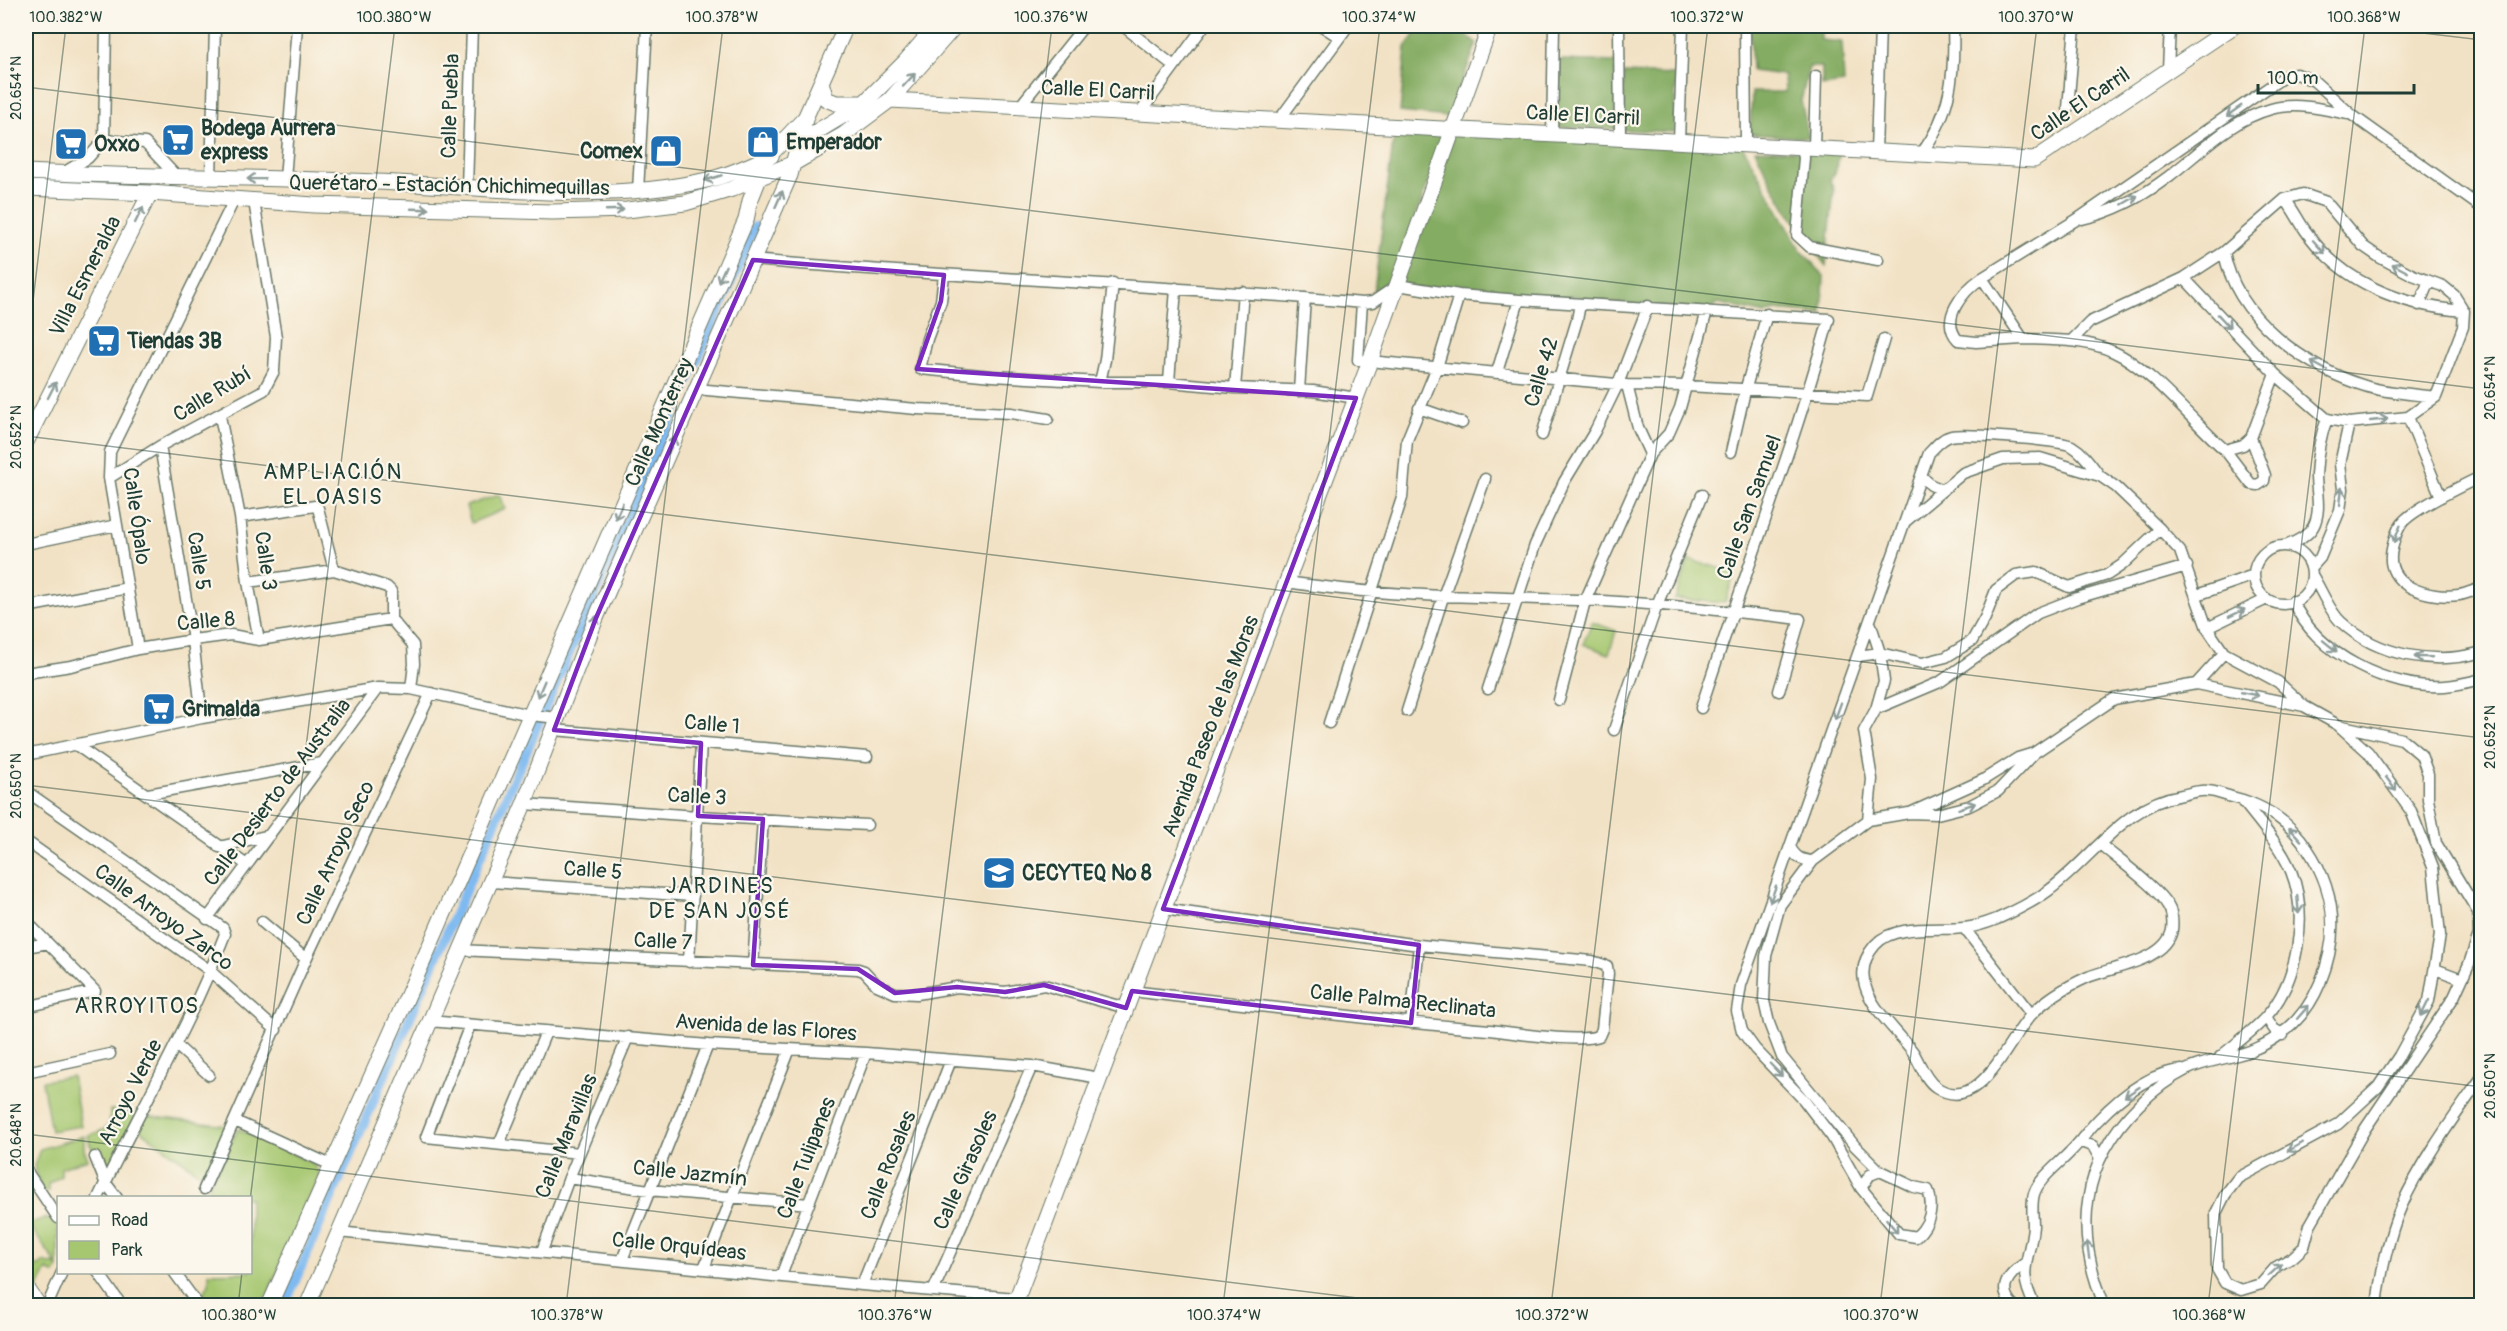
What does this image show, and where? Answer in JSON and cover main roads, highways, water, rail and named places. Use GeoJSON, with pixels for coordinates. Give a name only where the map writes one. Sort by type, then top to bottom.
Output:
{"type":"FeatureCollection","features":[{"type":"Feature","properties":{"kind":"main road"},"geometry":{"type":"LineString","coordinates":[[767,158],[806,116],[846,26]]}},
{"type":"Feature","properties":{"kind":"main road","name":"Querétaro - Estación Chichimequillas"},"geometry":{"type":"LineString","coordinates":[[26,172],[377,182],[577,193],[638,190],[709,180],[767,158],[798,143],[864,103],[905,62],[936,26]]}},
{"type":"Feature","properties":{"kind":"main road","name":"Querétaro - Estación Chichimequillas"},"geometry":{"type":"LineString","coordinates":[[26,188],[362,206],[552,212],[627,210],[685,203],[732,189],[794,163],[843,135],[890,100],[955,26]]}},
{"type":"Feature","properties":{"kind":"main road","name":"Avenida Paseo de las Moras"},"geometry":{"type":"LineString","coordinates":[[1015,1302],[1370,361],[1451,129],[1490,26]]}},
{"type":"Feature","properties":{"kind":"main road","name":"Calle El Carril"},"geometry":{"type":"LineString","coordinates":[[890,100],[2034,160],[2234,26]]}},
{"type":"Feature","properties":{"kind":"main road"},"geometry":{"type":"LineString","coordinates":[[821,82],[826,99],[836,103],[864,103]]}},
{"type":"Feature","properties":{"kind":"main road","name":"Calle Monterrey"},"geometry":{"type":"LineString","coordinates":[[306,1305],[459,950],[491,882],[524,804],[596,618],[794,163],[806,116]]}},
{"type":"Feature","properties":{"kind":"main road","name":"Calle Monterrey"},"geometry":{"type":"LineString","coordinates":[[269,1305],[532,715],[746,220],[750,201],[767,158]]}},
{"type":"Feature","properties":{"kind":"main road"},"geometry":{"type":"LineString","coordinates":[[193,196],[310,198],[316,194],[317,189],[314,182],[309,180]]}},
{"type":"Feature","properties":{"kind":"main road"},"geometry":{"type":"LineString","coordinates":[[362,206],[349,200],[349,189],[377,182]]}},
{"type":"Feature","properties":{"kind":"main road"},"geometry":{"type":"LineString","coordinates":[[732,189],[746,194],[750,201]]}},
{"type":"Feature","properties":{"kind":"main road","name":"Villa Esmeralda"},"geometry":{"type":"LineString","coordinates":[[26,442],[150,193]]}},
{"type":"Feature","properties":{"kind":"main road"},"geometry":{"type":"LineString","coordinates":[[746,220],[757,218],[762,221],[764,233]]}},
{"type":"Feature","properties":{"kind":"main road"},"geometry":{"type":"LineString","coordinates":[[26,1287],[39,1305]]}},
{"type":"Feature","properties":{"kind":"waterway"},"geometry":{"type":"LineString","coordinates":[[284,1306],[755,227]]}},
{"type":"Feature","properties":{"kind":"place","name":"Bodega Aurrera express"},"geometry":{"type":"Point","coordinates":[178,140]}},
{"type":"Feature","properties":{"kind":"place","name":"Emperador"},"geometry":{"type":"Point","coordinates":[763,142]}},
{"type":"Feature","properties":{"kind":"place","name":"Oxxo"},"geometry":{"type":"Point","coordinates":[71,144]}},
{"type":"Feature","properties":{"kind":"place","name":"Comex"},"geometry":{"type":"Point","coordinates":[666,151]}},
{"type":"Feature","properties":{"kind":"place","name":"Tiendas 3B"},"geometry":{"type":"Point","coordinates":[104,341]}},
{"type":"Feature","properties":{"kind":"place","name":"Grimalda"},"geometry":{"type":"Point","coordinates":[159,709]}},
{"type":"Feature","properties":{"kind":"place","name":"CECYTEQ No 8"},"geometry":{"type":"Point","coordinates":[999,873]}},
{"type":"Feature","properties":{"kind":"district","name":"AMPLIACIÓN EL OASIS"},"geometry":{"type":"Point","coordinates":[333,484]}},
{"type":"Feature","properties":{"kind":"district","name":"JARDINES DE SAN JOSÉ"},"geometry":{"type":"Point","coordinates":[720,898]}},
{"type":"Feature","properties":{"kind":"district","name":"ARROYITOS"},"geometry":{"type":"Point","coordinates":[137,1005]}}]}
